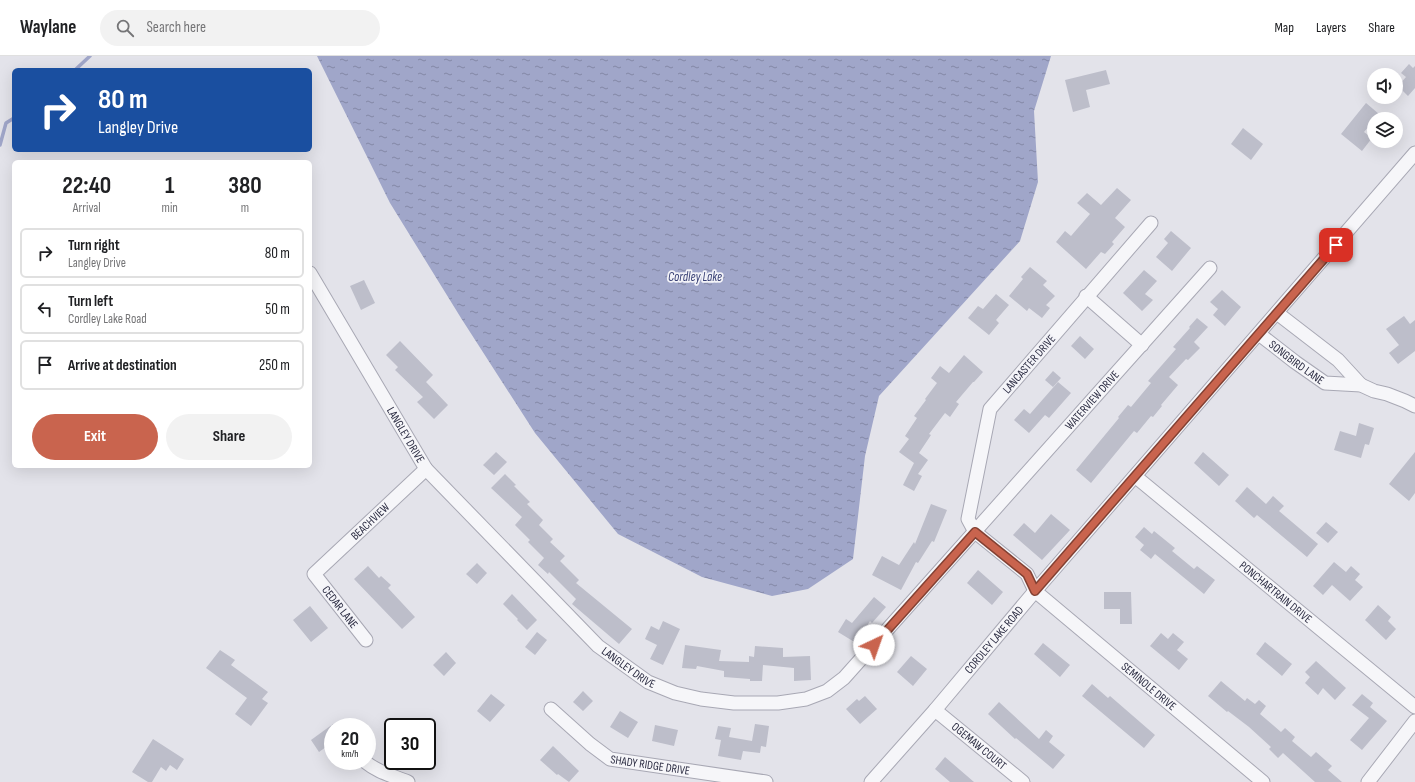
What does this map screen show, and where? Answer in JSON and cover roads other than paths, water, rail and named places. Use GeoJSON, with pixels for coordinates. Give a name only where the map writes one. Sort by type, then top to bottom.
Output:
{"type":"FeatureCollection","features":[{"type":"Feature","properties":{"kind":"street","name":"CORDLEY LAKE ROAD"},"geometry":{"type":"LineString","coordinates":[[871,782],[935,710],[1035,591],[1136,477],[1415,153]]}},
{"type":"Feature","properties":{"kind":"street","name":"LANCASTER DRIVE"},"geometry":{"type":"LineString","coordinates":[[975,532],[968,519],[990,409],[1086,296],[1151,223]]}},
{"type":"Feature","properties":{"kind":"street","name":"WATERVIEW DRIVE"},"geometry":{"type":"LineString","coordinates":[[975,532],[1210,268]]}},
{"type":"Feature","properties":{"kind":"street","name":"LANGLEY DRIVE"},"geometry":{"type":"LineString","coordinates":[[312,276],[426,469],[598,646],[648,682],[675,693],[701,699],[734,703],[778,703],[806,699],[827,691],[844,678],[975,532]]}},
{"type":"Feature","properties":{"kind":"street"},"geometry":{"type":"LineString","coordinates":[[1086,296],[1142,345]]}},
{"type":"Feature","properties":{"kind":"street","name":"SONGBIRD LANE"},"geometry":{"type":"LineString","coordinates":[[1277,314],[1338,360],[1361,386]]}},
{"type":"Feature","properties":{"kind":"street","name":"SONGBIRD LANE"},"geometry":{"type":"LineString","coordinates":[[1259,334],[1295,362],[1325,382],[1361,386],[1387,394],[1415,406]]}},
{"type":"Feature","properties":{"kind":"street","name":"BEACHVIEW"},"geometry":{"type":"LineString","coordinates":[[314,574],[426,469]]}},
{"type":"Feature","properties":{"kind":"street","name":"PONCHARTRAIN DRIVE"},"geometry":{"type":"LineString","coordinates":[[1136,477],[1415,707]]}},
{"type":"Feature","properties":{"kind":"street"},"geometry":{"type":"LineString","coordinates":[[975,532],[1027,574],[1035,591]]}},
{"type":"Feature","properties":{"kind":"street","name":"CEDAR LANE"},"geometry":{"type":"LineString","coordinates":[[314,574],[366,640]]}},
{"type":"Feature","properties":{"kind":"street","name":"SEMINOLE DRIVE"},"geometry":{"type":"LineString","coordinates":[[1035,591],[1263,782]]}},
{"type":"Feature","properties":{"kind":"street","name":"SHADY RIDGE DRIVE"},"geometry":{"type":"LineString","coordinates":[[551,709],[590,744],[610,759],[766,782]]}},
{"type":"Feature","properties":{"kind":"street","name":"OGEMAW COURT"},"geometry":{"type":"LineString","coordinates":[[935,710],[1014,779]]}},
{"type":"Feature","properties":{"kind":"street"},"geometry":{"type":"LineString","coordinates":[[1368,782],[1415,721]]}},
{"type":"Feature","properties":{"kind":"street"},"geometry":{"type":"LineString","coordinates":[[376,770],[386,775],[408,782]]}},
{"type":"Feature","properties":{"kind":"water","name":"Cordley Lake"},"geometry":{"type":"Polygon","coordinates":[[[317,56],[1051,56],[1034,111],[1038,182],[1020,241],[879,396],[865,456],[853,559],[808,589],[772,596],[702,577],[618,534],[535,433],[461,318],[390,203],[317,56]]]}},
{"type":"Feature","properties":{"kind":"waterway"},"geometry":{"type":"LineString","coordinates":[[77,68],[90,56]]}},
{"type":"Feature","properties":{"kind":"waterway"},"geometry":{"type":"LineString","coordinates":[[0,145],[6,123],[12,119]]}}]}
